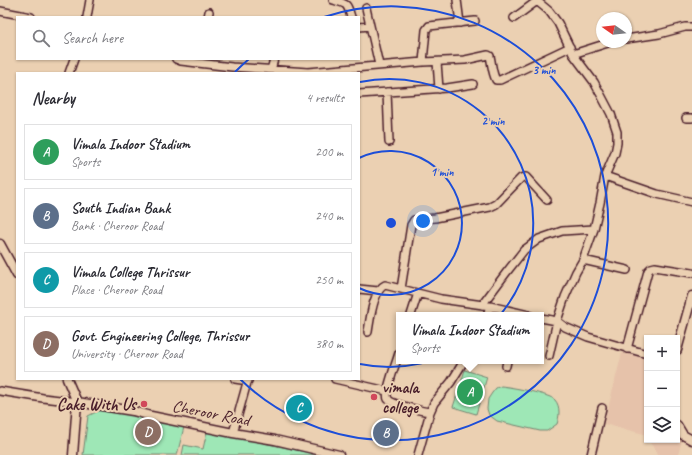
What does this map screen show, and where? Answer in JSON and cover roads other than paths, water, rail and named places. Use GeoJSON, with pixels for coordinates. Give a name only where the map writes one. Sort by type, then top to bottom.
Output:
{"type":"FeatureCollection","features":[{"type":"Feature","properties":{"kind":"main road"},"geometry":{"type":"LineString","coordinates":[[0,244],[16,271]]}},
{"type":"Feature","properties":{"kind":"main road"},"geometry":{"type":"LineString","coordinates":[[680,343],[688,323],[692,296]]}},
{"type":"Feature","properties":{"kind":"main road"},"geometry":{"type":"LineString","coordinates":[[67,380],[77,402],[73,455]]}},
{"type":"Feature","properties":{"kind":"main road","name":"Cheroor Road"},"geometry":{"type":"LineString","coordinates":[[77,402],[134,411],[151,416],[275,440],[339,455]]}},
{"type":"Feature","properties":{"kind":"main road"},"geometry":{"type":"LineString","coordinates":[[680,430],[683,435],[692,440]]}},
{"type":"Feature","properties":{"kind":"street"},"geometry":{"type":"LineString","coordinates":[[87,16],[90,0]]}},
{"type":"Feature","properties":{"kind":"street"},"geometry":{"type":"LineString","coordinates":[[333,0],[344,3],[348,6],[351,16]]}},
{"type":"Feature","properties":{"kind":"street"},"geometry":{"type":"LineString","coordinates":[[457,0],[460,22]]}},
{"type":"Feature","properties":{"kind":"street"},"geometry":{"type":"LineString","coordinates":[[514,18],[537,1],[549,11],[558,22],[572,50],[594,82],[617,132],[615,153],[606,176],[594,229],[583,260],[565,297],[557,321],[549,356]]}},
{"type":"Feature","properties":{"kind":"street"},"geometry":{"type":"LineString","coordinates":[[366,8],[379,65]]}},
{"type":"Feature","properties":{"kind":"street"},"geometry":{"type":"LineString","coordinates":[[0,11],[26,16]]}},
{"type":"Feature","properties":{"kind":"street"},"geometry":{"type":"LineString","coordinates":[[423,62],[426,30],[429,26],[475,21]]}},
{"type":"Feature","properties":{"kind":"street"},"geometry":{"type":"LineString","coordinates":[[360,27],[370,26]]}},
{"type":"Feature","properties":{"kind":"street"},"geometry":{"type":"LineString","coordinates":[[632,38],[659,34],[684,27],[692,27]]}},
{"type":"Feature","properties":{"kind":"street"},"geometry":{"type":"LineString","coordinates":[[178,60],[271,70],[308,72],[379,65],[465,60],[488,55],[490,56],[492,62],[494,77],[496,80],[500,80],[572,50],[596,45]]}},
{"type":"Feature","properties":{"kind":"street"},"geometry":{"type":"LineString","coordinates":[[69,72],[74,60]]}},
{"type":"Feature","properties":{"kind":"street"},"geometry":{"type":"LineString","coordinates":[[271,70],[274,60]]}},
{"type":"Feature","properties":{"kind":"street"},"geometry":{"type":"LineString","coordinates":[[437,62],[439,89]]}},
{"type":"Feature","properties":{"kind":"street"},"geometry":{"type":"LineString","coordinates":[[360,94],[439,89],[473,84]]}},
{"type":"Feature","properties":{"kind":"street"},"geometry":{"type":"LineString","coordinates":[[387,92],[390,142]]}},
{"type":"Feature","properties":{"kind":"street"},"geometry":{"type":"LineString","coordinates":[[606,176],[657,194],[692,202]]}},
{"type":"Feature","properties":{"kind":"street"},"geometry":{"type":"LineString","coordinates":[[401,289],[411,225],[414,220],[435,218],[490,207],[496,204],[521,178],[524,177],[547,200]]}},
{"type":"Feature","properties":{"kind":"street"},"geometry":{"type":"LineString","coordinates":[[487,312],[486,306],[506,272],[524,250],[539,239],[562,231],[594,229]]}},
{"type":"Feature","properties":{"kind":"street"},"geometry":{"type":"LineString","coordinates":[[583,260],[602,263],[627,270]]}},
{"type":"Feature","properties":{"kind":"street"},"geometry":{"type":"LineString","coordinates":[[628,349],[648,271],[655,267],[692,273]]}},
{"type":"Feature","properties":{"kind":"street"},"geometry":{"type":"LineString","coordinates":[[368,332],[374,300],[380,287],[385,285],[441,299],[486,306],[508,312]]}},
{"type":"Feature","properties":{"kind":"street"},"geometry":{"type":"LineString","coordinates":[[360,289],[378,291]]}},
{"type":"Feature","properties":{"kind":"street"},"geometry":{"type":"LineString","coordinates":[[412,312],[418,293]]}},
{"type":"Feature","properties":{"kind":"street"},"geometry":{"type":"LineString","coordinates":[[544,319],[557,321],[565,327],[588,337],[644,353]]}},
{"type":"Feature","properties":{"kind":"street"},"geometry":{"type":"LineString","coordinates":[[396,362],[387,391],[387,398],[402,406],[430,412]]}},
{"type":"Feature","properties":{"kind":"street"},"geometry":{"type":"LineString","coordinates":[[418,455],[434,403],[451,382],[462,364]]}},
{"type":"Feature","properties":{"kind":"street"},"geometry":{"type":"LineString","coordinates":[[233,433],[248,380]]}},
{"type":"Feature","properties":{"kind":"street"},"geometry":{"type":"LineString","coordinates":[[339,380],[387,391]]}},
{"type":"Feature","properties":{"kind":"street"},"geometry":{"type":"LineString","coordinates":[[0,391],[77,402]]}},
{"type":"Feature","properties":{"kind":"street"},"geometry":{"type":"LineString","coordinates":[[592,455],[602,408]]}},
{"type":"Feature","properties":{"kind":"place","name":"Vimala Indoor Stadium"},"geometry":{"type":"Point","coordinates":[470,392]}},
{"type":"Feature","properties":{"kind":"place","name":"vimala college"},"geometry":{"type":"Point","coordinates":[374,397]}},
{"type":"Feature","properties":{"kind":"place","name":"Cake With Us"},"geometry":{"type":"Point","coordinates":[144,404]}},
{"type":"Feature","properties":{"kind":"place","name":"Vimala College Thrissur"},"geometry":{"type":"Point","coordinates":[299,408]}},
{"type":"Feature","properties":{"kind":"place","name":"Govt. Engineering College, Thrissur"},"geometry":{"type":"Point","coordinates":[148,432]}},
{"type":"Feature","properties":{"kind":"place","name":"South Indian Bank"},"geometry":{"type":"Point","coordinates":[386,433]}}]}
